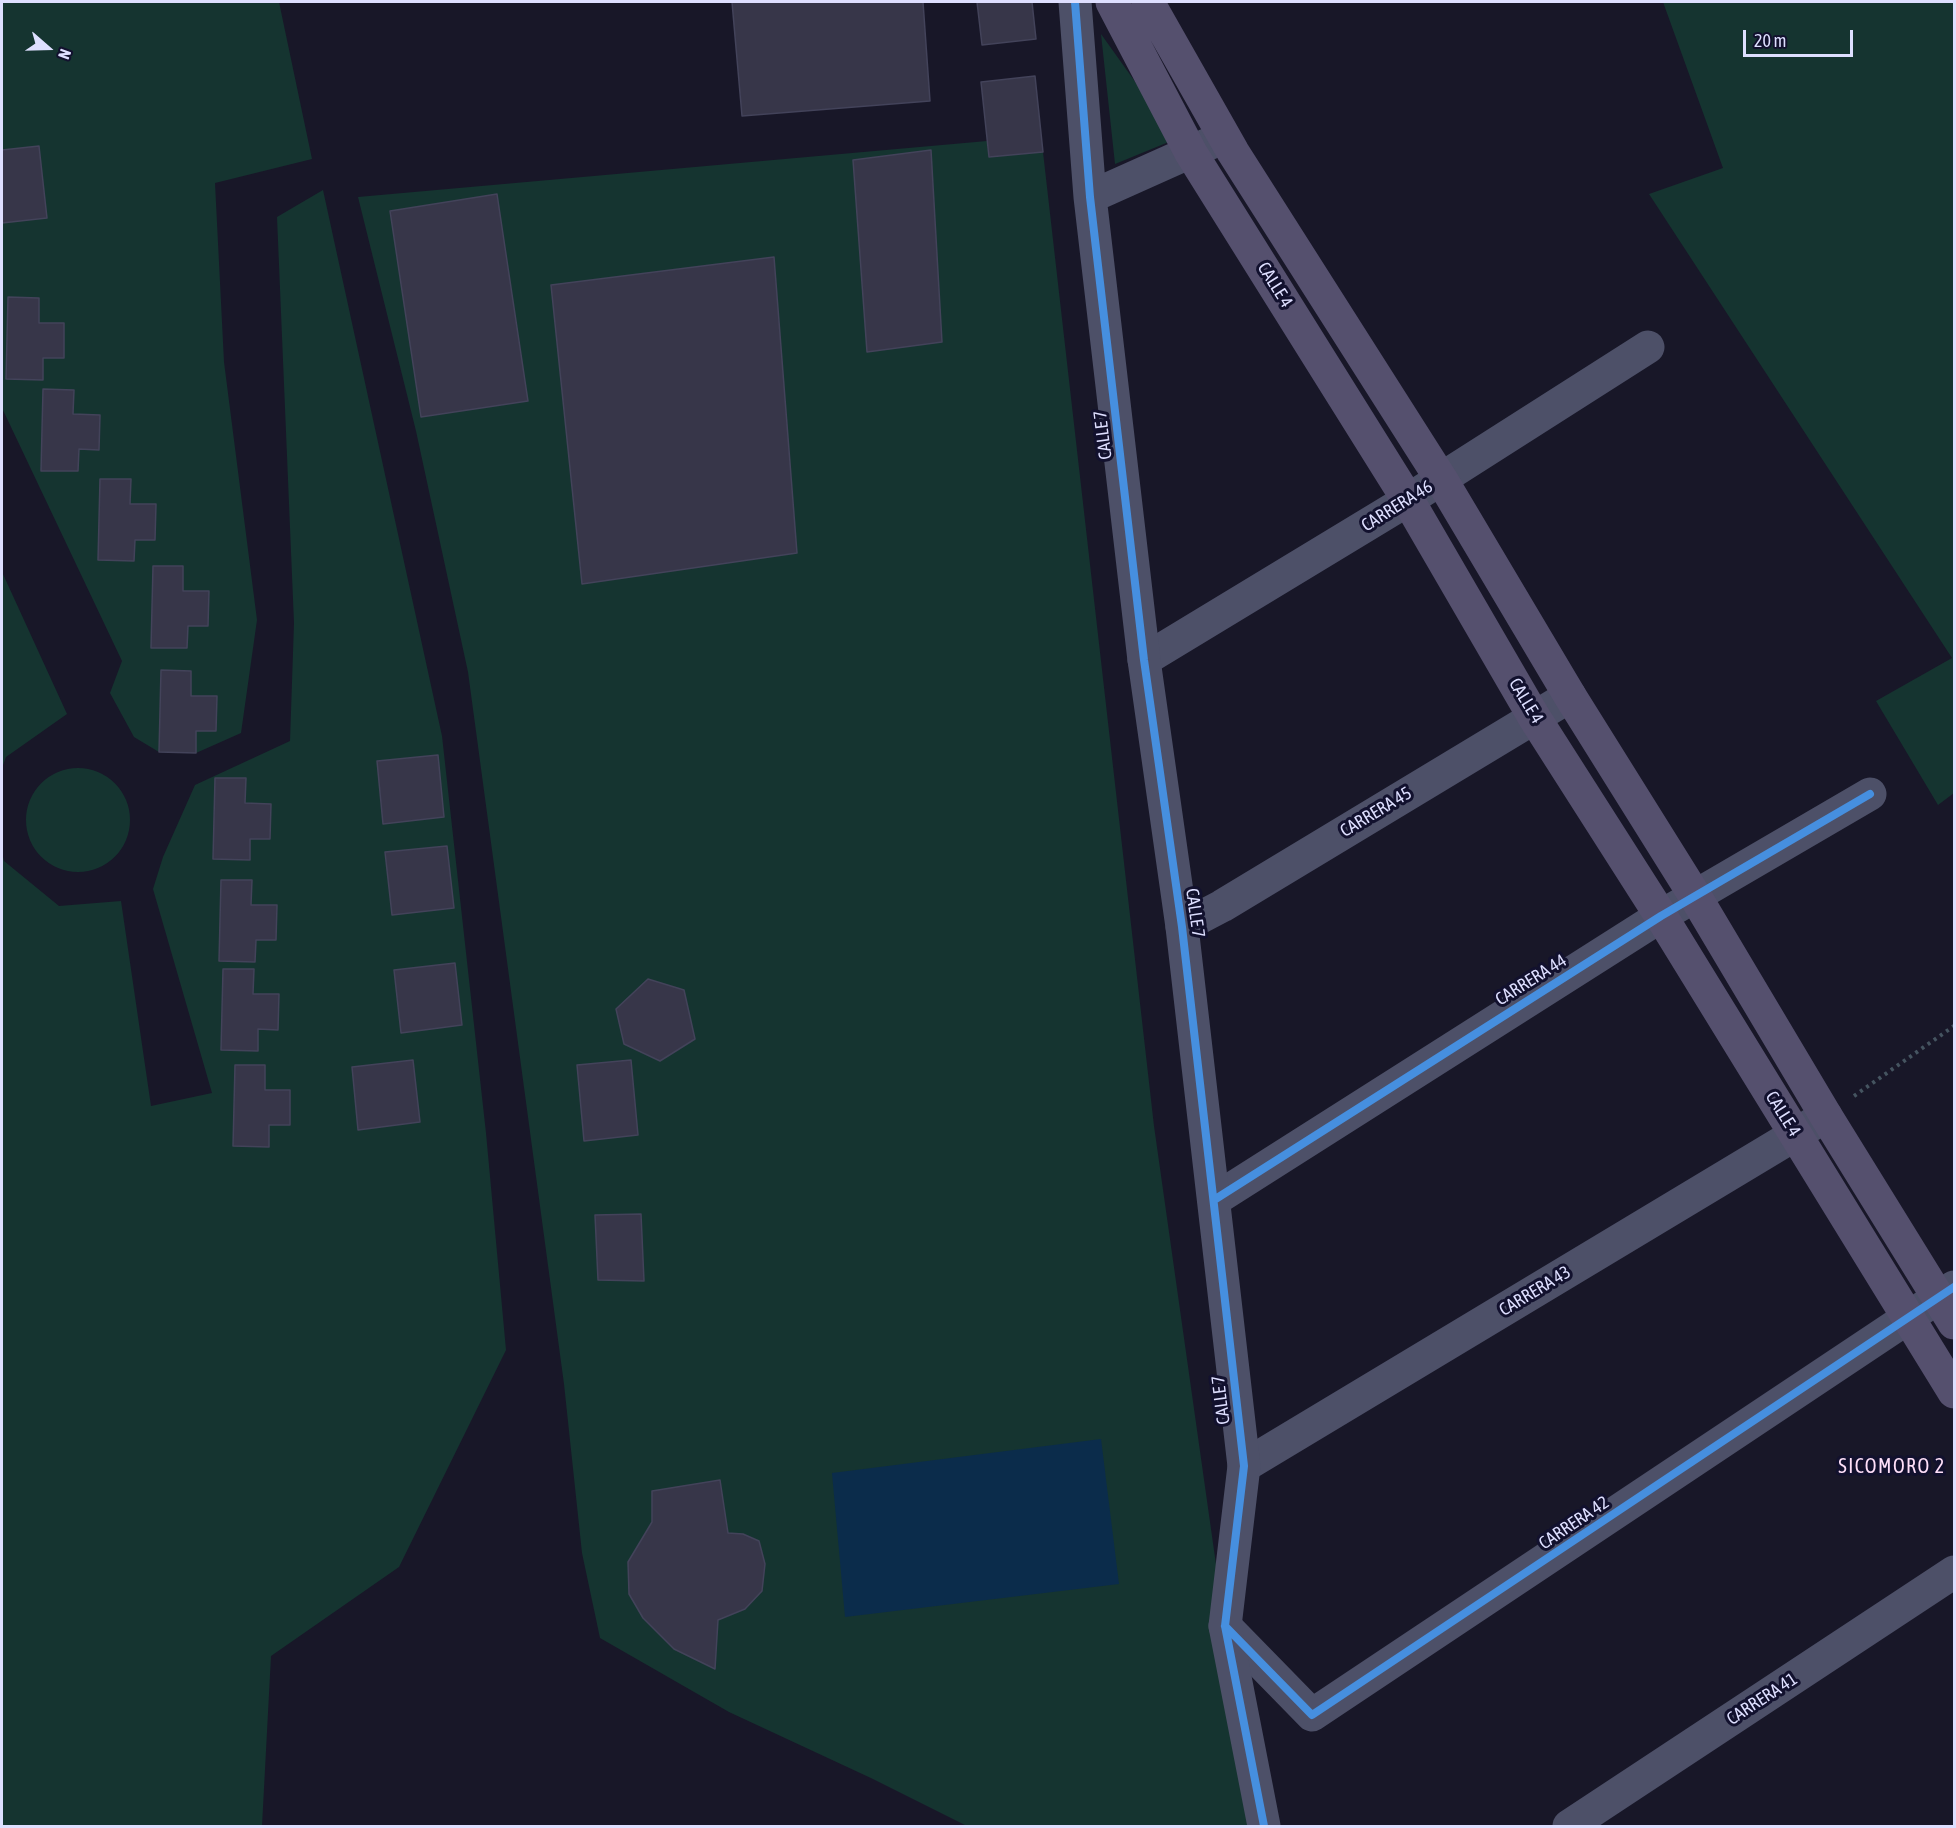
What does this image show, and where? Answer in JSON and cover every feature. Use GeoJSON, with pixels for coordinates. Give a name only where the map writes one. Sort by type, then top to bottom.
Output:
{"type":"FeatureCollection","features":[{"type":"Feature","properties":{"kind":"main road","name":"CALLE 4"},"geometry":{"type":"LineString","coordinates":[[1112,2],[1191,153],[1408,500],[1534,717],[1661,916],[1954,1392]]}},
{"type":"Feature","properties":{"kind":"main road","name":"CALLE 4"},"geometry":{"type":"LineString","coordinates":[[1148,2],[1224,137],[1441,479],[1570,696],[1695,896],[1826,1116],[1949,1302]]}},
{"type":"Feature","properties":{"kind":"street","name":"CALLE 7"},"geometry":{"type":"LineString","coordinates":[[1076,2],[1090,197],[1144,660],[1182,927],[1244,1466],[1225,1626],[1264,1827]]}},
{"type":"Feature","properties":{"kind":"street"},"geometry":{"type":"LineString","coordinates":[[1090,197],[1224,137]]}},
{"type":"Feature","properties":{"kind":"street","name":"CARRERA 46"},"geometry":{"type":"LineString","coordinates":[[1144,660],[1408,500],[1648,347]]}},
{"type":"Feature","properties":{"kind":"street","name":"CARRERA 45"},"geometry":{"type":"LineString","coordinates":[[1182,927],[1222,906],[1570,696]]}},
{"type":"Feature","properties":{"kind":"street","name":"CARRERA 44"},"geometry":{"type":"LineString","coordinates":[[1214,1200],[1661,916],[1870,794]]}},
{"type":"Feature","properties":{"kind":"street","name":"CARRERA 43"},"geometry":{"type":"LineString","coordinates":[[1244,1466],[1826,1116]]}},
{"type":"Feature","properties":{"kind":"street","name":"CARRERA 42"},"geometry":{"type":"LineString","coordinates":[[1225,1626],[1312,1715],[1908,1319],[1949,1302]]}},
{"type":"Feature","properties":{"kind":"street","name":"CARRERA 41"},"geometry":{"type":"LineString","coordinates":[[1580,1823],[1954,1572]]}},
{"type":"Feature","properties":{"kind":"path"},"geometry":{"type":"LineString","coordinates":[[1826,1116],[1954,1026]]}},
{"type":"Feature","properties":{"kind":"green space"},"geometry":{"type":"Polygon","coordinates":[[[2,2],[279,2],[312,159],[215,183],[224,362],[257,620],[241,733],[196,753],[159,752],[134,737],[110,693],[122,661],[2,408],[2,223],[46,217],[39,146],[2,150],[2,2]]]}},
{"type":"Feature","properties":{"kind":"green space"},"geometry":{"type":"Polygon","coordinates":[[[1663,2],[1954,2],[1954,793],[1938,805],[1876,701],[1952,658],[1649,194],[1723,168],[1663,2]]]}},
{"type":"Feature","properties":{"kind":"green space"},"geometry":{"type":"Polygon","coordinates":[[[1101,34],[1176,139],[1115,164],[1101,34]]]}},
{"type":"Feature","properties":{"kind":"green space"},"geometry":{"type":"Polygon","coordinates":[[[987,141],[989,157],[1043,152],[1154,1126],[1253,1826],[967,1826],[729,1712],[600,1638],[582,1553],[564,1384],[468,672],[416,431],[358,197],[987,141]]]}},
{"type":"Feature","properties":{"kind":"green space"},"geometry":{"type":"Polygon","coordinates":[[[323,190],[442,736],[486,1133],[506,1350],[399,1567],[271,1656],[262,1826],[2,1826],[2,852],[4,861],[59,906],[121,901],[151,1106],[212,1093],[153,889],[163,857],[195,785],[290,741],[294,623],[277,217],[323,190]]]}},
{"type":"Feature","properties":{"kind":"green space"},"geometry":{"type":"Polygon","coordinates":[[[2,572],[67,714],[6,757],[2,768],[2,572]]]}},
{"type":"Feature","properties":{"kind":"green space"},"geometry":{"type":"Polygon","coordinates":[[[78,768],[98,772],[115,783],[126,800],[130,820],[126,840],[115,857],[98,868],[78,872],[58,868],[41,857],[30,840],[26,820],[30,800],[41,783],[58,772],[78,768]]]}},
{"type":"Feature","properties":{"kind":"water"},"geometry":{"type":"Polygon","coordinates":[[[1101,1439],[1119,1584],[845,1617],[832,1473],[1101,1439]]]}},
{"type":"Feature","properties":{"kind":"building"},"geometry":{"type":"Polygon","coordinates":[[[732,2],[923,2],[930,101],[742,116],[732,2]]]}},
{"type":"Feature","properties":{"kind":"building"},"geometry":{"type":"Polygon","coordinates":[[[977,2],[1032,2],[1036,39],[982,45],[977,2]]]}},
{"type":"Feature","properties":{"kind":"building"},"geometry":{"type":"Polygon","coordinates":[[[1035,76],[1043,152],[989,157],[981,82],[1035,76]]]}},
{"type":"Feature","properties":{"kind":"building"},"geometry":{"type":"Polygon","coordinates":[[[39,146],[47,218],[2,223],[2,150],[39,146]]]}},
{"type":"Feature","properties":{"kind":"building"},"geometry":{"type":"Polygon","coordinates":[[[931,150],[942,342],[867,352],[853,160],[931,150]]]}},
{"type":"Feature","properties":{"kind":"building"},"geometry":{"type":"Polygon","coordinates":[[[497,194],[528,401],[421,417],[390,211],[497,194]]]}},
{"type":"Feature","properties":{"kind":"building"},"geometry":{"type":"Polygon","coordinates":[[[774,257],[797,553],[582,584],[551,285],[774,257]]]}},
{"type":"Feature","properties":{"kind":"building"},"geometry":{"type":"Polygon","coordinates":[[[8,297],[39,298],[39,323],[64,323],[64,358],[43,358],[43,380],[6,379],[8,297]]]}},
{"type":"Feature","properties":{"kind":"building"},"geometry":{"type":"Polygon","coordinates":[[[43,389],[74,390],[73,414],[100,415],[99,450],[79,449],[78,471],[41,471],[43,389]]]}},
{"type":"Feature","properties":{"kind":"building"},"geometry":{"type":"Polygon","coordinates":[[[100,479],[131,479],[130,504],[156,504],[155,540],[135,540],[134,561],[98,560],[100,479]]]}},
{"type":"Feature","properties":{"kind":"building"},"geometry":{"type":"Polygon","coordinates":[[[153,566],[183,566],[183,591],[209,591],[208,626],[188,626],[187,648],[151,648],[153,566]]]}},
{"type":"Feature","properties":{"kind":"building"},"geometry":{"type":"Polygon","coordinates":[[[161,670],[191,671],[191,696],[217,696],[216,731],[196,731],[196,753],[159,752],[161,670]]]}},
{"type":"Feature","properties":{"kind":"building"},"geometry":{"type":"Polygon","coordinates":[[[438,755],[444,817],[383,824],[377,761],[438,755]]]}},
{"type":"Feature","properties":{"kind":"building"},"geometry":{"type":"Polygon","coordinates":[[[215,778],[246,778],[245,803],[271,804],[270,839],[250,839],[250,860],[213,859],[215,778]]]}},
{"type":"Feature","properties":{"kind":"building"},"geometry":{"type":"Polygon","coordinates":[[[447,846],[454,908],[392,915],[385,852],[447,846]]]}},
{"type":"Feature","properties":{"kind":"building"},"geometry":{"type":"Polygon","coordinates":[[[221,880],[252,880],[251,905],[277,905],[276,940],[256,940],[255,962],[219,961],[221,880]]]}},
{"type":"Feature","properties":{"kind":"building"},"geometry":{"type":"Polygon","coordinates":[[[455,963],[462,1025],[401,1033],[394,970],[455,963]]]}},
{"type":"Feature","properties":{"kind":"building"},"geometry":{"type":"Polygon","coordinates":[[[223,969],[254,969],[253,994],[279,994],[278,1030],[258,1029],[258,1051],[221,1050],[223,969]]]}},
{"type":"Feature","properties":{"kind":"building"},"geometry":{"type":"Polygon","coordinates":[[[648,979],[684,990],[695,1039],[660,1061],[624,1044],[616,1009],[648,979]]]}},
{"type":"Feature","properties":{"kind":"building"},"geometry":{"type":"Polygon","coordinates":[[[413,1060],[420,1122],[358,1130],[352,1067],[413,1060]]]}},
{"type":"Feature","properties":{"kind":"building"},"geometry":{"type":"Polygon","coordinates":[[[631,1060],[638,1135],[584,1141],[577,1065],[631,1060]]]}},
{"type":"Feature","properties":{"kind":"building"},"geometry":{"type":"Polygon","coordinates":[[[235,1065],[265,1065],[265,1090],[290,1090],[290,1125],[269,1125],[269,1147],[233,1146],[235,1065]]]}},
{"type":"Feature","properties":{"kind":"building"},"geometry":{"type":"Polygon","coordinates":[[[641,1214],[644,1281],[598,1280],[595,1215],[641,1214]]]}},
{"type":"Feature","properties":{"kind":"building"},"geometry":{"type":"Polygon","coordinates":[[[720,1480],[728,1533],[743,1534],[759,1541],[765,1564],[762,1591],[745,1609],[718,1620],[715,1669],[674,1649],[643,1618],[629,1594],[628,1562],[652,1522],[652,1491],[720,1480]]]}},
{"type":"Feature","properties":{"kind":"cycle path"},"geometry":{"type":"LineString","coordinates":[[1075,2],[1090,197],[1144,660],[1182,927],[1244,1466],[1225,1626],[1264,1826]]}},
{"type":"Feature","properties":{"kind":"cycle path"},"geometry":{"type":"LineString","coordinates":[[1214,1200],[1661,916],[1870,794]]}},
{"type":"Feature","properties":{"kind":"cycle path"},"geometry":{"type":"LineString","coordinates":[[1225,1626],[1312,1715],[1954,1287]]}},
{"type":"Feature","properties":{"kind":"district","name":"SICOMORO 2"},"geometry":{"type":"Point","coordinates":[1892,1467]}}]}
